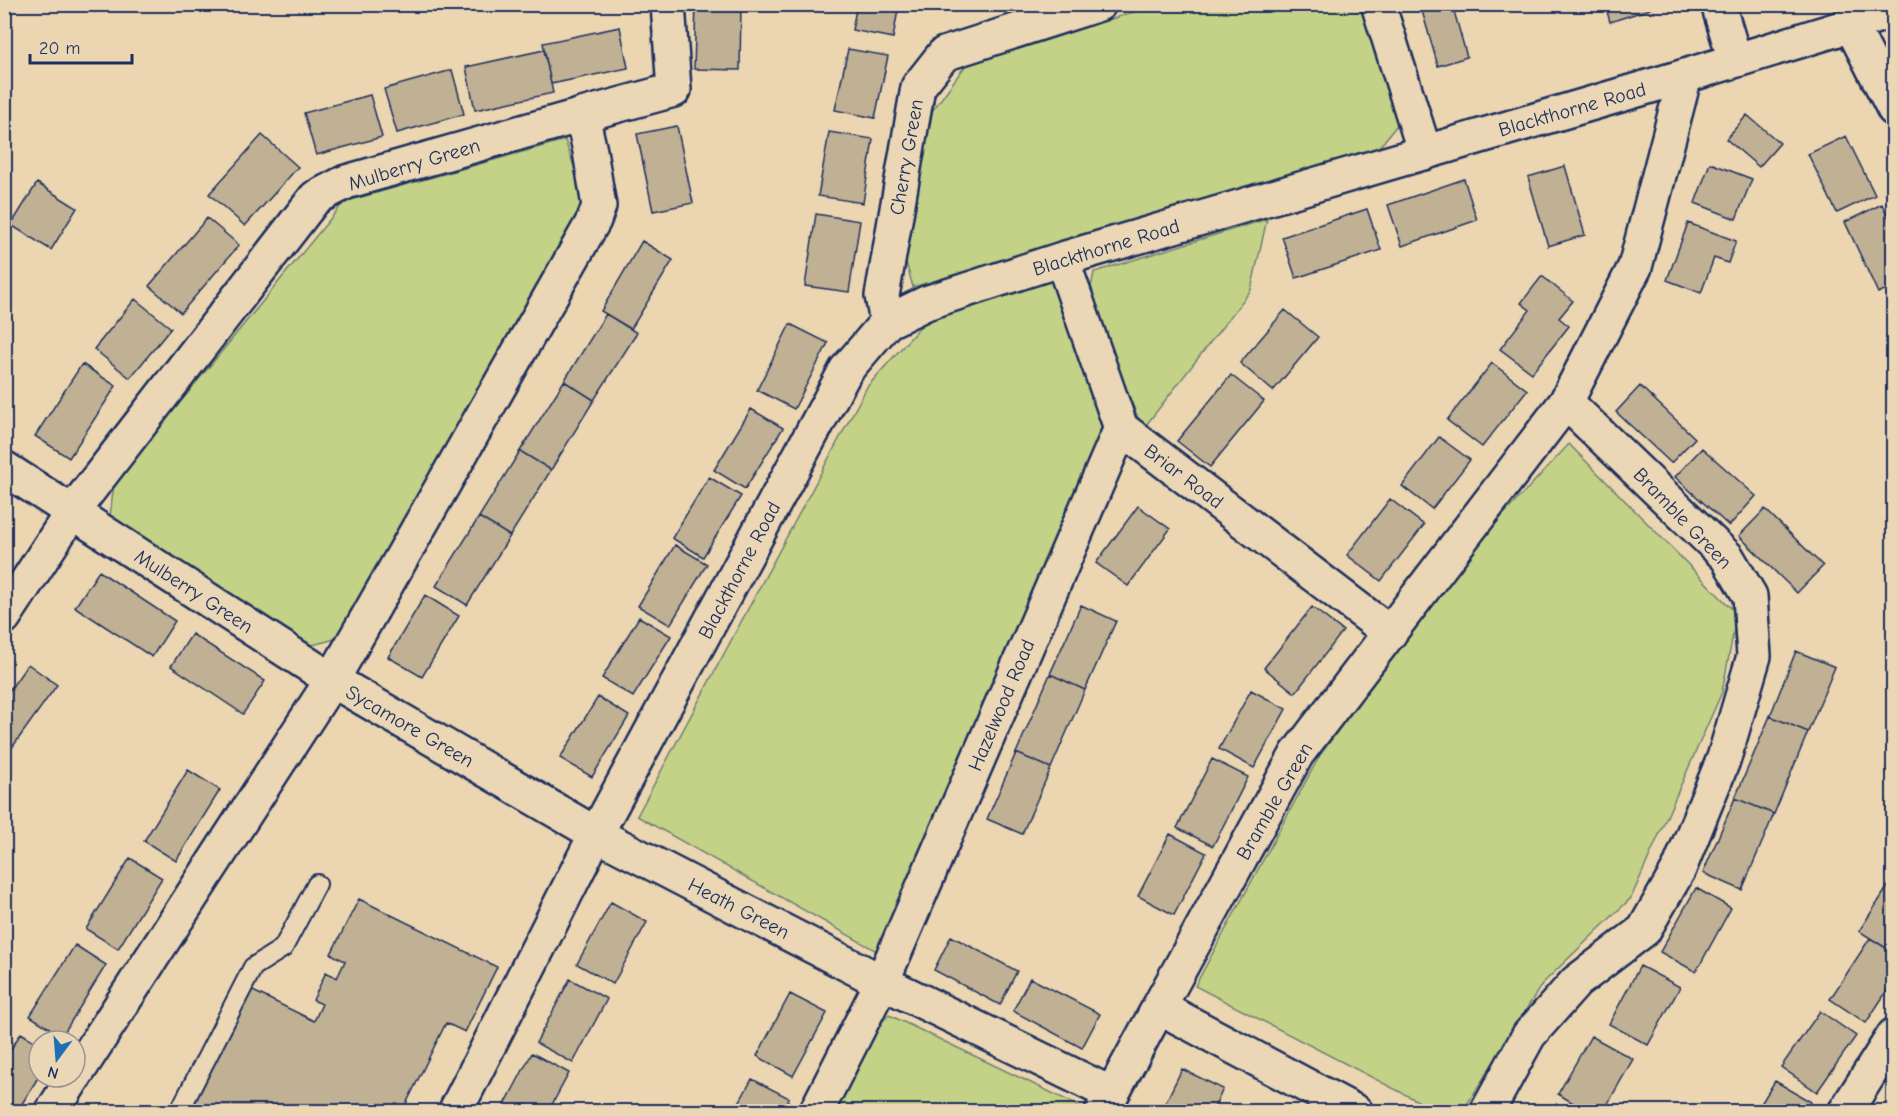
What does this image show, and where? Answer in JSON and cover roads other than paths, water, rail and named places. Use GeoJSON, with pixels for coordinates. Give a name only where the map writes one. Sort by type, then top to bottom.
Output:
{"type":"FeatureCollection","features":[{"type":"Feature","properties":{"kind":"street","name":"Mulberry Green"},"geometry":{"type":"LineString","coordinates":[[332,680],[72,512],[315,198],[346,182],[674,90],[668,4]]}},
{"type":"Feature","properties":{"kind":"street","name":"Cherry Green"},"geometry":{"type":"LineString","coordinates":[[887,322],[882,296],[918,87],[944,54],[1099,4]]}},
{"type":"Feature","properties":{"kind":"street"},"geometry":{"type":"LineString","coordinates":[[1378,4],[1425,153]]}},
{"type":"Feature","properties":{"kind":"street"},"geometry":{"type":"LineString","coordinates":[[1718,4],[1734,60]]}},
{"type":"Feature","properties":{"kind":"street","name":"Blackthorne Road"},"geometry":{"type":"LineString","coordinates":[[596,834],[846,370],[887,322],[926,303],[1062,259],[1685,76],[1893,10]]}},
{"type":"Feature","properties":{"kind":"street"},"geometry":{"type":"LineString","coordinates":[[1851,25],[1893,109]]}},
{"type":"Feature","properties":{"kind":"street","name":"Bramble Green"},"geometry":{"type":"LineString","coordinates":[[1107,1102],[1297,754],[1566,402],[1635,267],[1685,76]]}},
{"type":"Feature","properties":{"kind":"street"},"geometry":{"type":"LineString","coordinates":[[332,680],[594,220],[599,206],[582,115]]}},
{"type":"Feature","properties":{"kind":"street"},"geometry":{"type":"LineString","coordinates":[[1062,259],[1121,428]]}},
{"type":"Feature","properties":{"kind":"street","name":"Bramble Green"},"geometry":{"type":"LineString","coordinates":[[1487,1112],[1529,1035],[1575,982],[1644,930],[1679,869],[1724,758],[1754,656],[1750,596],[1727,557],[1566,402]]}},
{"type":"Feature","properties":{"kind":"street","name":"Briar Road"},"geometry":{"type":"LineString","coordinates":[[1121,428],[1390,633]]}},
{"type":"Feature","properties":{"kind":"street","name":"Hazelwood Road"},"geometry":{"type":"LineString","coordinates":[[882,982],[1121,428]]}},
{"type":"Feature","properties":{"kind":"street"},"geometry":{"type":"LineString","coordinates":[[4,468],[72,512],[4,617]]}},
{"type":"Feature","properties":{"kind":"street","name":"Sycamore Green"},"geometry":{"type":"LineString","coordinates":[[87,1058],[332,680],[596,834]]}},
{"type":"Feature","properties":{"kind":"street"},"geometry":{"type":"LineString","coordinates":[[455,1112],[596,834]]}},
{"type":"Feature","properties":{"kind":"street","name":"Heath Green"},"geometry":{"type":"LineString","coordinates":[[596,834],[1107,1102]]}},
{"type":"Feature","properties":{"kind":"street"},"geometry":{"type":"LineString","coordinates":[[816,1112],[882,982]]}},
{"type":"Feature","properties":{"kind":"street"},"geometry":{"type":"LineString","coordinates":[[1159,1007],[1356,1112]]}},
{"type":"Feature","properties":{"kind":"street"},"geometry":{"type":"LineString","coordinates":[[1845,1112],[1893,1035]]}},
{"type":"Feature","properties":{"kind":"street","name":"Sycamore Green"},"geometry":{"type":"LineString","coordinates":[[52,1112],[67,1089]]}},
{"type":"Feature","properties":{"kind":"lane"},"geometry":{"type":"LineString","coordinates":[[179,1112],[253,967],[283,948],[317,884]]}}]}
